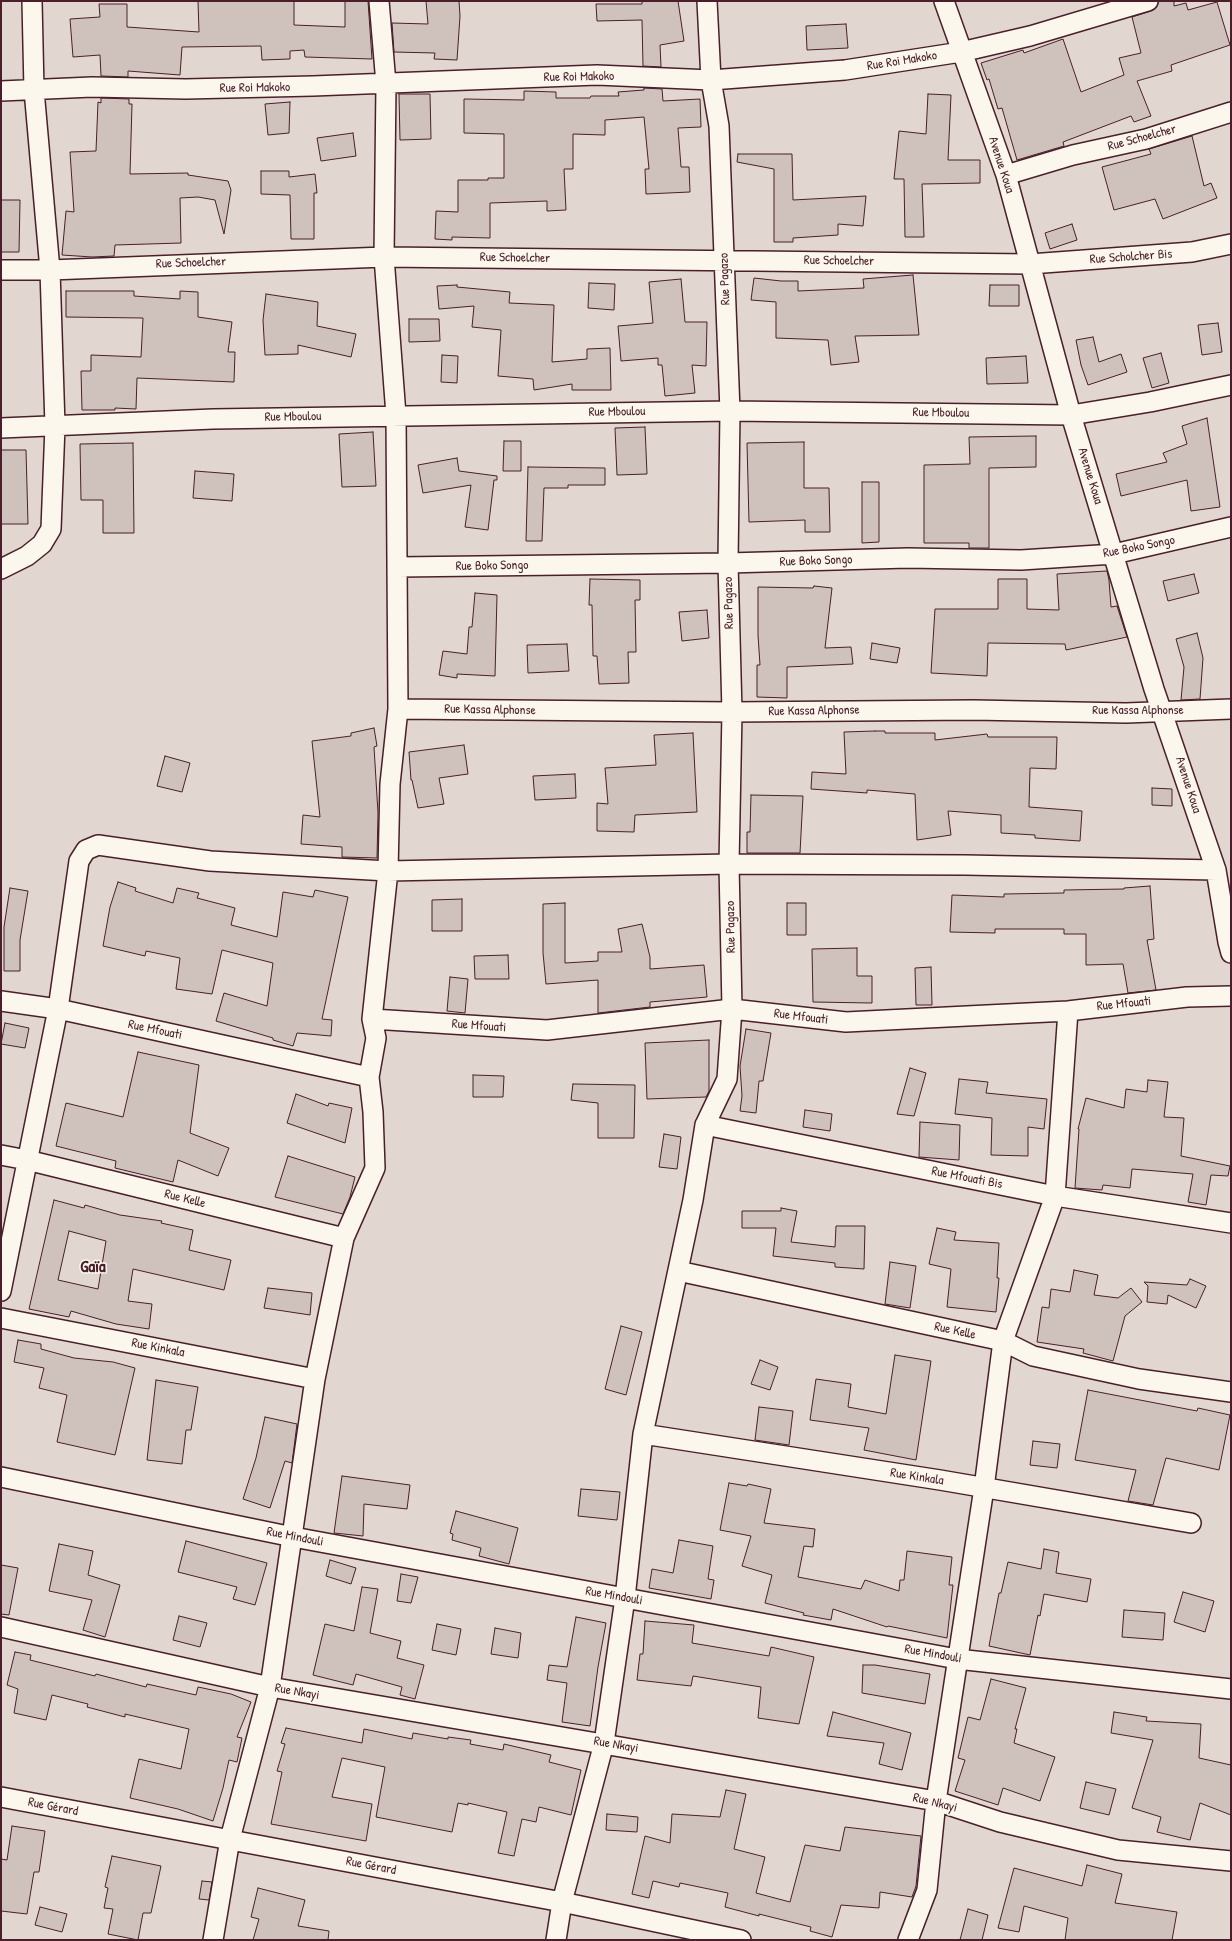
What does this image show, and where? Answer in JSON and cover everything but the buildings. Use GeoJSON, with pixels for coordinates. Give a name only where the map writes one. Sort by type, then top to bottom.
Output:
{"type":"FeatureCollection","features":[{"type":"Feature","properties":{"kind":"street"},"geometry":{"type":"LineString","coordinates":[[1,569],[26,556],[42,544],[51,529],[55,426],[50,270],[34,90],[32,1]]}},
{"type":"Feature","properties":{"kind":"street"},"geometry":{"type":"LineString","coordinates":[[213,1940],[230,1839],[270,1687],[315,1379],[344,1238],[375,1168],[373,1112],[369,1072],[376,1038],[372,1019],[388,871],[390,784],[398,709],[396,415],[384,257],[386,84],[379,1]]}},
{"type":"Feature","properties":{"kind":"street","name":"Rue Pagazo"},"geometry":{"type":"LineString","coordinates":[[556,1940],[562,1902],[604,1743],[625,1598],[643,1434],[693,1200],[705,1125],[727,1079],[732,1009],[729,864],[732,712],[728,563],[730,410],[719,126],[711,80],[707,1]]}},
{"type":"Feature","properties":{"kind":"street","name":"Avenue Koua"},"geometry":{"type":"LineString","coordinates":[[944,1],[961,52],[1006,174],[1071,415],[1154,689],[1164,712],[1216,870],[1231,953]]}},
{"type":"Feature","properties":{"kind":"street","name":"Rue Roi Makoko"},"geometry":{"type":"LineString","coordinates":[[1,91],[92,87],[194,89],[386,84],[597,75],[711,80],[845,70],[961,52],[1030,36],[1148,1]]}},
{"type":"Feature","properties":{"kind":"street","name":"Rue Schoelcher"},"geometry":{"type":"LineString","coordinates":[[1006,174],[1073,155],[1146,139],[1231,112]]}},
{"type":"Feature","properties":{"kind":"street","name":"Rue Scholcher Bis"},"geometry":{"type":"LineString","coordinates":[[1030,264],[1192,252],[1231,244]]}},
{"type":"Feature","properties":{"kind":"street","name":"Rue Schoelcher"},"geometry":{"type":"LineString","coordinates":[[1,270],[50,270],[384,257],[724,261],[774,260],[1030,264]]}},
{"type":"Feature","properties":{"kind":"street","name":"Rue Mboulou"},"geometry":{"type":"LineString","coordinates":[[1,428],[213,419],[730,410],[1071,415],[1150,402],[1231,385]]}},
{"type":"Feature","properties":{"kind":"street","name":"Rue Boko Songo"},"geometry":{"type":"LineString","coordinates":[[398,567],[728,563],[908,558],[1021,560],[1114,554],[1231,527]]}},
{"type":"Feature","properties":{"kind":"street","name":"Rue Kassa Alphonse"},"geometry":{"type":"LineString","coordinates":[[398,709],[732,712],[974,710],[1164,712],[1231,709]]}},
{"type":"Feature","properties":{"kind":"street"},"geometry":{"type":"LineString","coordinates":[[1,1291],[58,1009],[79,861],[86,850],[98,845],[210,861],[388,871],[729,864],[965,865],[1216,870]]}},
{"type":"Feature","properties":{"kind":"street","name":"Rue Mfouati"},"geometry":{"type":"LineString","coordinates":[[372,1019],[547,1030],[732,1009],[846,1022],[1068,1011],[1187,998],[1231,996]]}},
{"type":"Feature","properties":{"kind":"street","name":"Rue Mfouati"},"geometry":{"type":"LineString","coordinates":[[1,1001],[58,1009],[369,1072]]}},
{"type":"Feature","properties":{"kind":"street"},"geometry":{"type":"LineString","coordinates":[[908,1940],[927,1890],[936,1801],[984,1488],[1003,1341],[1055,1196],[1068,1011]]}},
{"type":"Feature","properties":{"kind":"street","name":"Rue Mfouati Bis"},"geometry":{"type":"LineString","coordinates":[[705,1125],[1055,1196],[1231,1223]]}},
{"type":"Feature","properties":{"kind":"street","name":"Rue Kelle"},"geometry":{"type":"LineString","coordinates":[[1,1155],[27,1160],[344,1238]]}},
{"type":"Feature","properties":{"kind":"street","name":"Rue Kelle"},"geometry":{"type":"LineString","coordinates":[[678,1271],[1003,1341],[1033,1356],[1139,1379],[1231,1392]]}},
{"type":"Feature","properties":{"kind":"street","name":"Rue Kinkala"},"geometry":{"type":"LineString","coordinates":[[1,1318],[315,1379]]}},
{"type":"Feature","properties":{"kind":"street","name":"Rue Kinkala"},"geometry":{"type":"LineString","coordinates":[[643,1434],[984,1488],[1190,1523]]}},
{"type":"Feature","properties":{"kind":"street","name":"Rue Mindouli"},"geometry":{"type":"LineString","coordinates":[[1,1477],[293,1537],[957,1659],[1231,1689]]}},
{"type":"Feature","properties":{"kind":"street","name":"Rue Nkayi"},"geometry":{"type":"LineString","coordinates":[[1,1627],[270,1687],[936,1801],[1000,1822],[1118,1850],[1231,1860]]}},
{"type":"Feature","properties":{"kind":"street","name":"Rue Gérard"},"geometry":{"type":"LineString","coordinates":[[1,1797],[562,1902],[741,1940]]}},
{"type":"Feature","properties":{"kind":"shaded area"},"geometry":{"type":"Polygon","coordinates":[[[1,1],[1231,1],[1231,1940],[1,1940],[1,1]]]}},
{"type":"Feature","properties":{"kind":"district","name":"Gaïa"},"geometry":{"type":"Point","coordinates":[93,1267]}}]}
